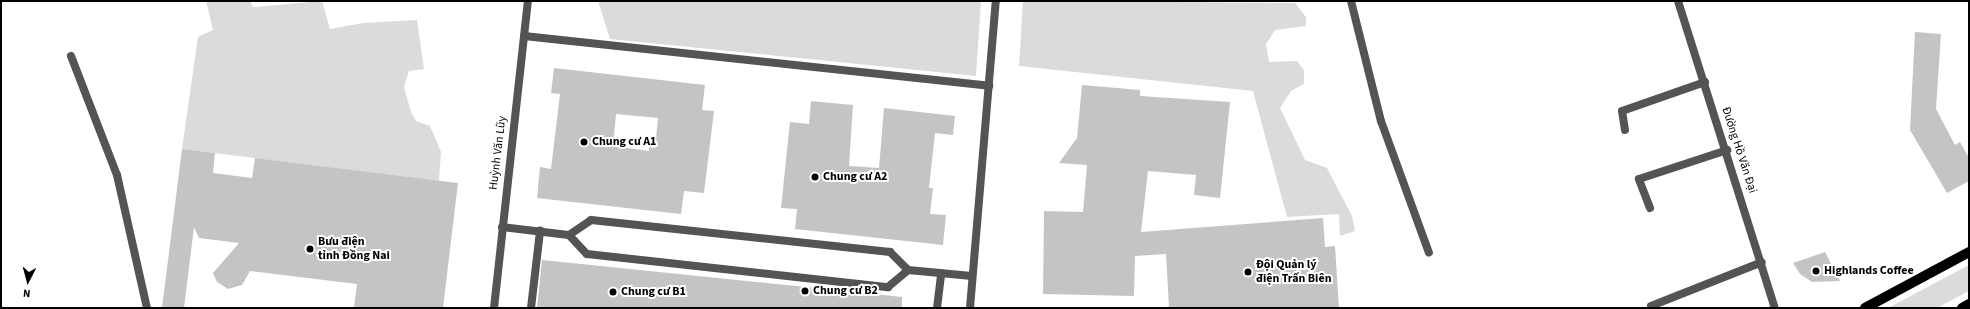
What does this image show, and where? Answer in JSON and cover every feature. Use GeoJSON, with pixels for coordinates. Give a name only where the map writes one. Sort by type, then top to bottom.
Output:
{"type":"FeatureCollection","features":[{"type":"Feature","properties":{"kind":"main road"},"geometry":{"type":"LineString","coordinates":[[1865,308],[1969,252]]}},
{"type":"Feature","properties":{"kind":"main road"},"geometry":{"type":"LineString","coordinates":[[1962,308],[1969,304]]}},
{"type":"Feature","properties":{"kind":"street","name":"Huỳnh Văn Lũy"},"geometry":{"type":"LineString","coordinates":[[494,308],[528,1]]}},
{"type":"Feature","properties":{"kind":"street"},"geometry":{"type":"LineString","coordinates":[[970,308],[996,1]]}},
{"type":"Feature","properties":{"kind":"street"},"geometry":{"type":"LineString","coordinates":[[1351,1],[1381,121],[1429,253]]}},
{"type":"Feature","properties":{"kind":"street","name":"Đường Hồ Văn Đại"},"geometry":{"type":"LineString","coordinates":[[1678,1],[1727,150],[1775,308]]}},
{"type":"Feature","properties":{"kind":"street"},"geometry":{"type":"LineString","coordinates":[[524,36],[989,86]]}},
{"type":"Feature","properties":{"kind":"street"},"geometry":{"type":"LineString","coordinates":[[71,56],[117,175],[147,308]]}},
{"type":"Feature","properties":{"kind":"street"},"geometry":{"type":"LineString","coordinates":[[1625,130],[1622,111],[1705,82]]}},
{"type":"Feature","properties":{"kind":"street"},"geometry":{"type":"LineString","coordinates":[[1650,208],[1639,179],[1727,150]]}},
{"type":"Feature","properties":{"kind":"street"},"geometry":{"type":"LineString","coordinates":[[502,227],[570,234],[591,220],[890,252],[908,270],[972,276]]}},
{"type":"Feature","properties":{"kind":"street"},"geometry":{"type":"LineString","coordinates":[[531,308],[540,231]]}},
{"type":"Feature","properties":{"kind":"street"},"geometry":{"type":"LineString","coordinates":[[570,234],[587,254],[880,286],[888,286],[908,270]]}},
{"type":"Feature","properties":{"kind":"street"},"geometry":{"type":"LineString","coordinates":[[1651,306],[1762,262]]}},
{"type":"Feature","properties":{"kind":"street"},"geometry":{"type":"LineString","coordinates":[[937,308],[942,273]]}},
{"type":"Feature","properties":{"kind":"shaded area"},"geometry":{"type":"Polygon","coordinates":[[[206,1],[250,1],[253,7],[322,1],[330,29],[363,23],[417,20],[424,69],[409,71],[404,87],[411,112],[416,121],[430,126],[441,152],[439,181],[182,149],[198,37],[213,30],[206,1]]]}},
{"type":"Feature","properties":{"kind":"shaded area"},"geometry":{"type":"Polygon","coordinates":[[[598,1],[981,1],[976,76],[610,39],[598,1]]]}},
{"type":"Feature","properties":{"kind":"shaded area"},"geometry":{"type":"Polygon","coordinates":[[[1023,1],[1295,3],[1306,17],[1306,26],[1275,30],[1266,44],[1269,62],[1297,61],[1304,70],[1304,84],[1291,91],[1280,108],[1305,160],[1327,168],[1352,216],[1355,231],[1340,236],[1339,214],[1287,217],[1253,91],[1019,66],[1023,1]]]}},
{"type":"Feature","properties":{"kind":"shaded area"},"geometry":{"type":"Polygon","coordinates":[[[1969,265],[1969,291],[1937,308],[1888,308],[1969,265]]]}},
{"type":"Feature","properties":{"kind":"building"},"geometry":{"type":"Polygon","coordinates":[[[1915,32],[1941,34],[1936,109],[1955,145],[1960,142],[1969,158],[1969,181],[1947,193],[1910,130],[1915,32]]]}},
{"type":"Feature","properties":{"kind":"building","name":"Chung cư A1"},"geometry":{"type":"Polygon","coordinates":[[[554,68],[705,85],[702,110],[714,111],[704,193],[684,191],[681,214],[537,198],[540,167],[551,169],[560,94],[551,93],[554,68]],[[616,114],[613,146],[649,151],[649,147],[655,148],[658,118],[616,114]]]}},
{"type":"Feature","properties":{"kind":"building"},"geometry":{"type":"Polygon","coordinates":[[[1082,85],[1140,90],[1140,96],[1230,102],[1220,198],[1194,195],[1196,175],[1148,171],[1141,232],[1323,218],[1325,247],[1335,246],[1339,308],[1169,308],[1166,254],[1135,256],[1134,296],[1043,294],[1044,211],[1083,212],[1087,165],[1059,163],[1077,138],[1082,85]]]}},
{"type":"Feature","properties":{"kind":"building","name":"Chung cư A2"},"geometry":{"type":"Polygon","coordinates":[[[811,101],[853,105],[849,166],[879,168],[884,108],[955,116],[953,135],[935,133],[929,188],[933,188],[930,214],[946,215],[943,245],[795,229],[797,209],[781,208],[790,122],[809,124],[811,101]]]}},
{"type":"Feature","properties":{"kind":"building","name":"Bưu điện tỉnh Đồng Nai"},"geometry":{"type":"Polygon","coordinates":[[[182,149],[215,153],[213,173],[252,178],[255,158],[458,183],[443,308],[354,308],[357,284],[250,271],[242,285],[228,289],[217,282],[213,273],[239,243],[199,238],[194,227],[184,308],[162,308],[182,149]]]}},
{"type":"Feature","properties":{"kind":"building","name":"Highlands Coffee"},"geometry":{"type":"Polygon","coordinates":[[[1825,252],[1840,281],[1812,282],[1800,274],[1793,263],[1825,252]]]}},
{"type":"Feature","properties":{"kind":"building"},"geometry":{"type":"Polygon","coordinates":[[[542,260],[902,297],[902,308],[537,308],[542,260]]]}},
{"type":"Feature","properties":{"kind":"place","name":"Chung cư A1"},"geometry":{"type":"Point","coordinates":[584,142]}},
{"type":"Feature","properties":{"kind":"place","name":"Chung cư A2"},"geometry":{"type":"Point","coordinates":[815,177]}},
{"type":"Feature","properties":{"kind":"place","name":"Bưu điện tỉnh Đồng Nai"},"geometry":{"type":"Point","coordinates":[310,249]}},
{"type":"Feature","properties":{"kind":"place","name":"Highlands Coffee"},"geometry":{"type":"Point","coordinates":[1816,271]}},
{"type":"Feature","properties":{"kind":"place","name":"Đội Quản lý điện Trấn Biên"},"geometry":{"type":"Point","coordinates":[1248,272]}},
{"type":"Feature","properties":{"kind":"place","name":"Chung cư B2"},"geometry":{"type":"Point","coordinates":[805,291]}},
{"type":"Feature","properties":{"kind":"place","name":"Chung cư B1"},"geometry":{"type":"Point","coordinates":[613,292]}}]}
